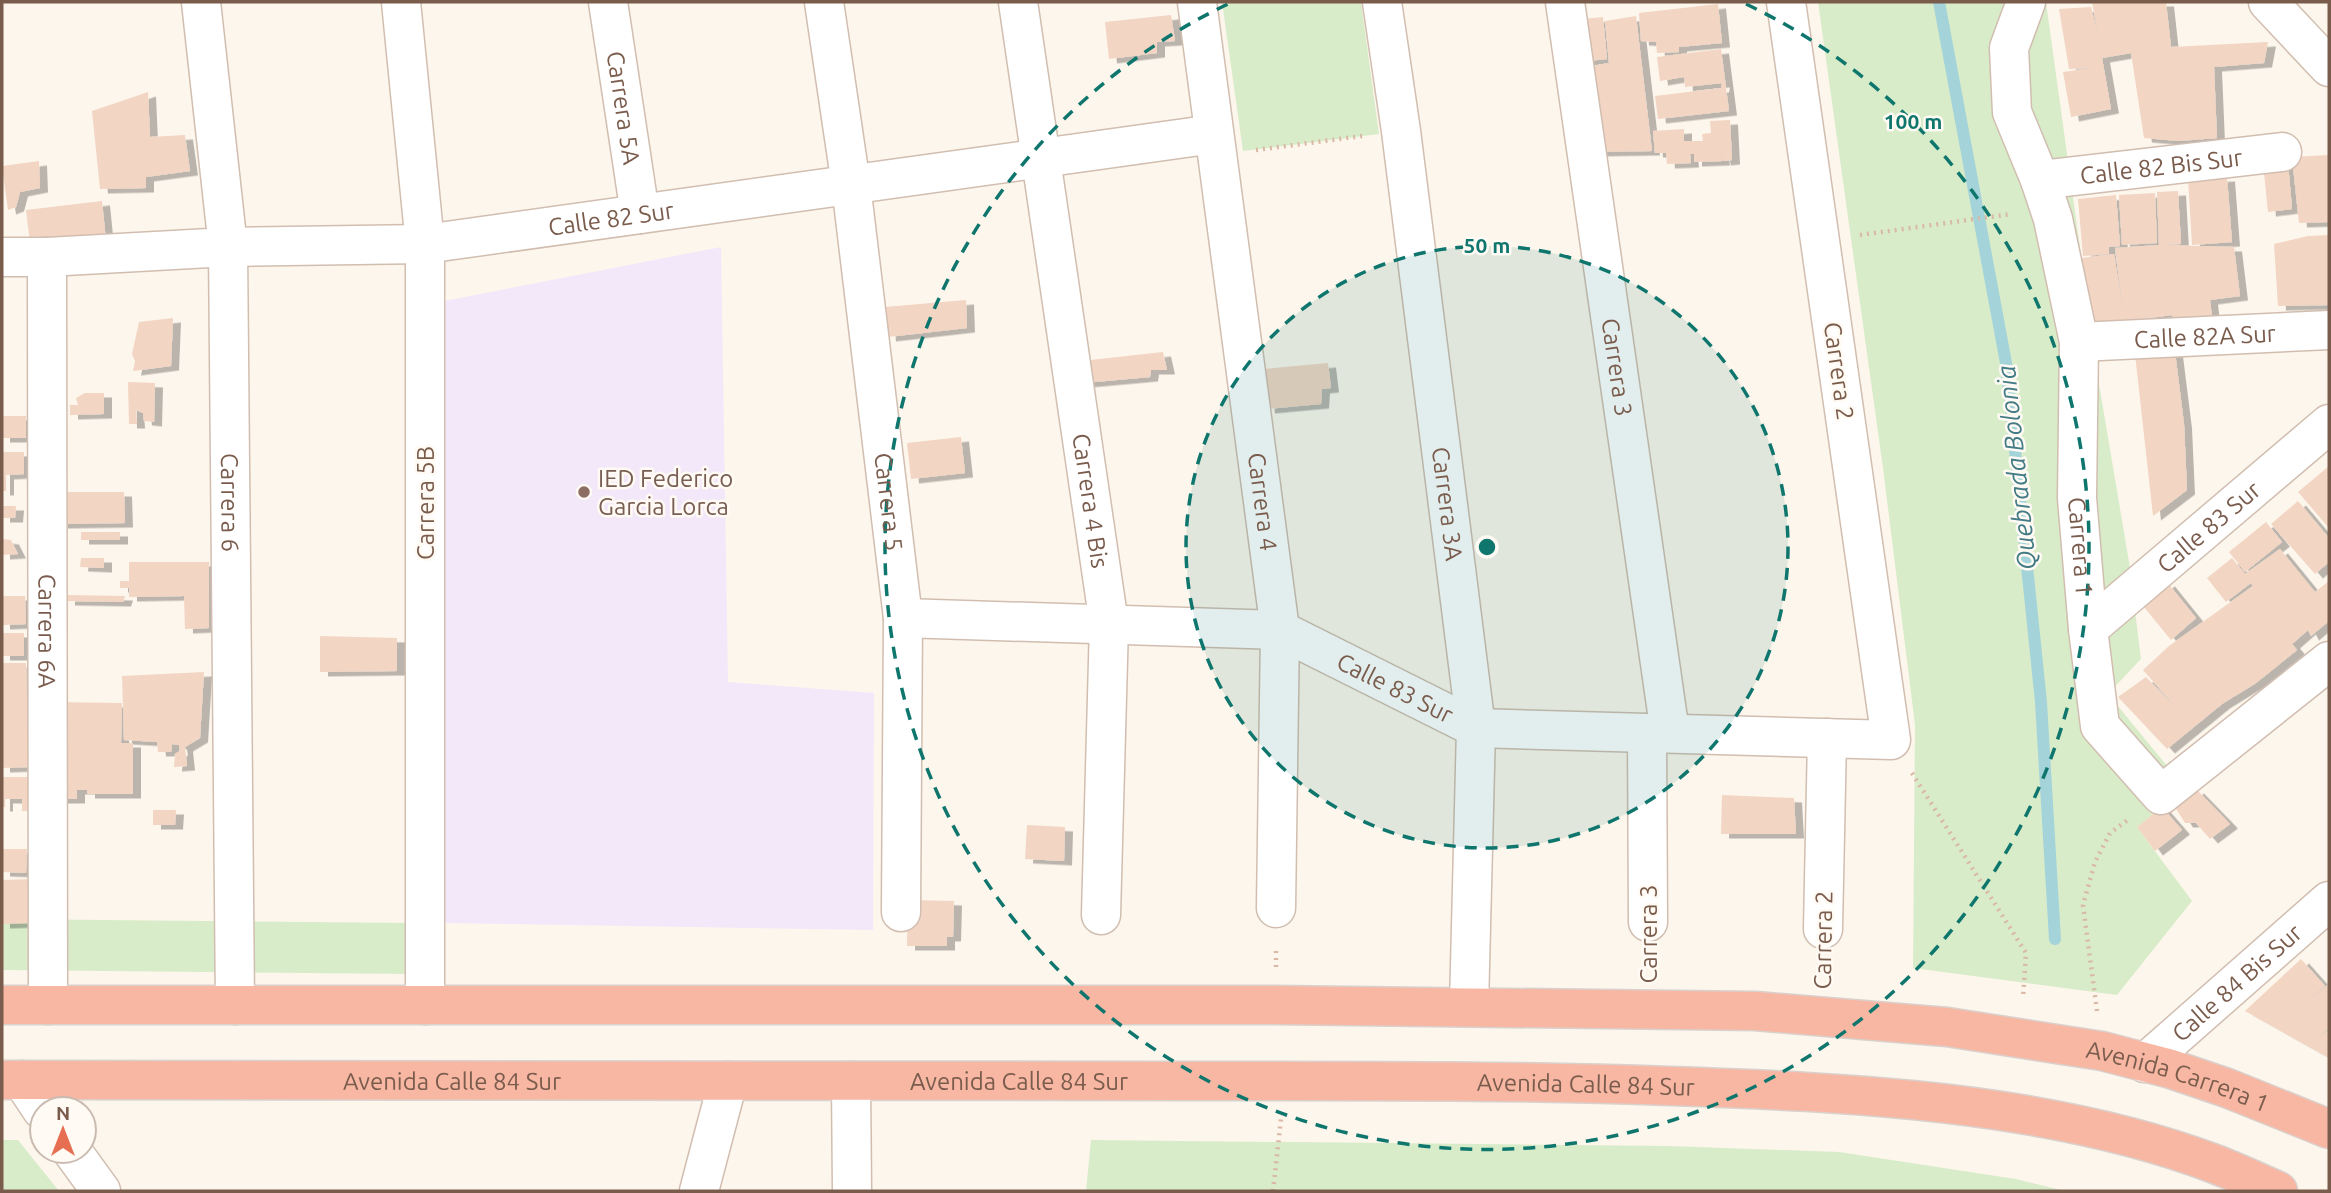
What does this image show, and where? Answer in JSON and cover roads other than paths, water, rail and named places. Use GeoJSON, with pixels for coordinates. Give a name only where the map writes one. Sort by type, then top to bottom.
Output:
{"type":"FeatureCollection","features":[{"type":"Feature","properties":{"kind":"highway"},"geometry":{"type":"LineString","coordinates":[[2,1004],[1469,1006]]}},
{"type":"Feature","properties":{"kind":"highway","name":"Avenida Carrera 1"},"geometry":{"type":"LineString","coordinates":[[1469,1006],[1755,1011],[1947,1027],[2102,1051],[2227,1088],[2325,1121]]}},
{"type":"Feature","properties":{"kind":"highway","name":"Avenida Calle 84 Sur"},"geometry":{"type":"LineString","coordinates":[[22,1090],[728,1080],[1285,1081],[1762,1089],[1859,1096],[2034,1116],[2102,1130],[2156,1145],[2214,1163],[2278,1191]]}},
{"type":"Feature","properties":{"kind":"street","name":"Carrera 6"},"geometry":{"type":"LineString","coordinates":[[201,2],[228,247],[236,1004]]}},
{"type":"Feature","properties":{"kind":"street","name":"Carrera 5B"},"geometry":{"type":"LineString","coordinates":[[401,2],[425,244],[425,1004]]}},
{"type":"Feature","properties":{"kind":"street","name":"Carrera 5A"},"geometry":{"type":"LineString","coordinates":[[608,2],[640,214]]}},
{"type":"Feature","properties":{"kind":"street","name":"Carrera 5"},"geometry":{"type":"LineString","coordinates":[[824,2],[850,185],[903,618],[901,912]]}},
{"type":"Feature","properties":{"kind":"street","name":"Carrera 4 Bis"},"geometry":{"type":"LineString","coordinates":[[1018,2],[1109,624],[1101,915]]}},
{"type":"Feature","properties":{"kind":"street","name":"Carrera 4"},"geometry":{"type":"LineString","coordinates":[[1197,2],[1280,629],[1276,908]]}},
{"type":"Feature","properties":{"kind":"street","name":"Carrera 3A"},"geometry":{"type":"LineString","coordinates":[[1383,2],[1476,728],[1469,1006]]}},
{"type":"Feature","properties":{"kind":"street","name":"Carrera 3"},"geometry":{"type":"LineString","coordinates":[[1565,2],[1658,733],[1648,922]]}},
{"type":"Feature","properties":{"kind":"street","name":"Carrera 2"},"geometry":{"type":"LineString","coordinates":[[1786,2],[1891,740]]}},
{"type":"Feature","properties":{"kind":"street","name":"Carrera 1"},"geometry":{"type":"LineString","coordinates":[[2026,2],[2009,48],[2012,112],[2053,219],[2079,342],[2077,498],[2088,629],[2100,726],[2161,795],[2329,661]]}},
{"type":"Feature","properties":{"kind":"street"},"geometry":{"type":"LineString","coordinates":[[2268,2],[2329,67]]}},
{"type":"Feature","properties":{"kind":"street","name":"Calle 82 Sur"},"geometry":{"type":"LineString","coordinates":[[2,257],[228,247],[425,244],[1041,159],[1215,144]]}},
{"type":"Feature","properties":{"kind":"street","name":"Calle 82 Bis Sur"},"geometry":{"type":"LineString","coordinates":[[2040,180],[2282,152]]}},
{"type":"Feature","properties":{"kind":"street","name":"Carrera 6A"},"geometry":{"type":"LineString","coordinates":[[47,257],[48,1004]]}},
{"type":"Feature","properties":{"kind":"street","name":"Calle 82A Sur"},"geometry":{"type":"LineString","coordinates":[[2079,342],[2329,330]]}},
{"type":"Feature","properties":{"kind":"street","name":"Calle 83 Sur"},"geometry":{"type":"LineString","coordinates":[[2088,629],[2329,424]]}},
{"type":"Feature","properties":{"kind":"street","name":"Calle 83 Sur"},"geometry":{"type":"LineString","coordinates":[[903,618],[1280,629],[1476,728],[1891,740]]}},
{"type":"Feature","properties":{"kind":"street","name":"Carrera 2"},"geometry":{"type":"LineString","coordinates":[[1823,929],[1826,738]]}},
{"type":"Feature","properties":{"kind":"street","name":"Calle 84 Bis Sur"},"geometry":{"type":"LineString","coordinates":[[2146,1063],[2329,901]]}},
{"type":"Feature","properties":{"kind":"street"},"geometry":{"type":"LineString","coordinates":[[699,1191],[728,1080]]}},
{"type":"Feature","properties":{"kind":"street"},"geometry":{"type":"LineString","coordinates":[[850,1081],[852,1191]]}},
{"type":"Feature","properties":{"kind":"street"},"geometry":{"type":"LineString","coordinates":[[82,1165],[101,1191]]}},
{"type":"Feature","properties":{"kind":"waterway","name":"Quebrada Bolonia"},"geometry":{"type":"LineString","coordinates":[[1939,2],[2006,363],[2041,702],[2055,939]]}},
{"type":"Feature","properties":{"kind":"place","name":"IED Federico Garcia Lorca"},"geometry":{"type":"Point","coordinates":[584,492]}}]}
